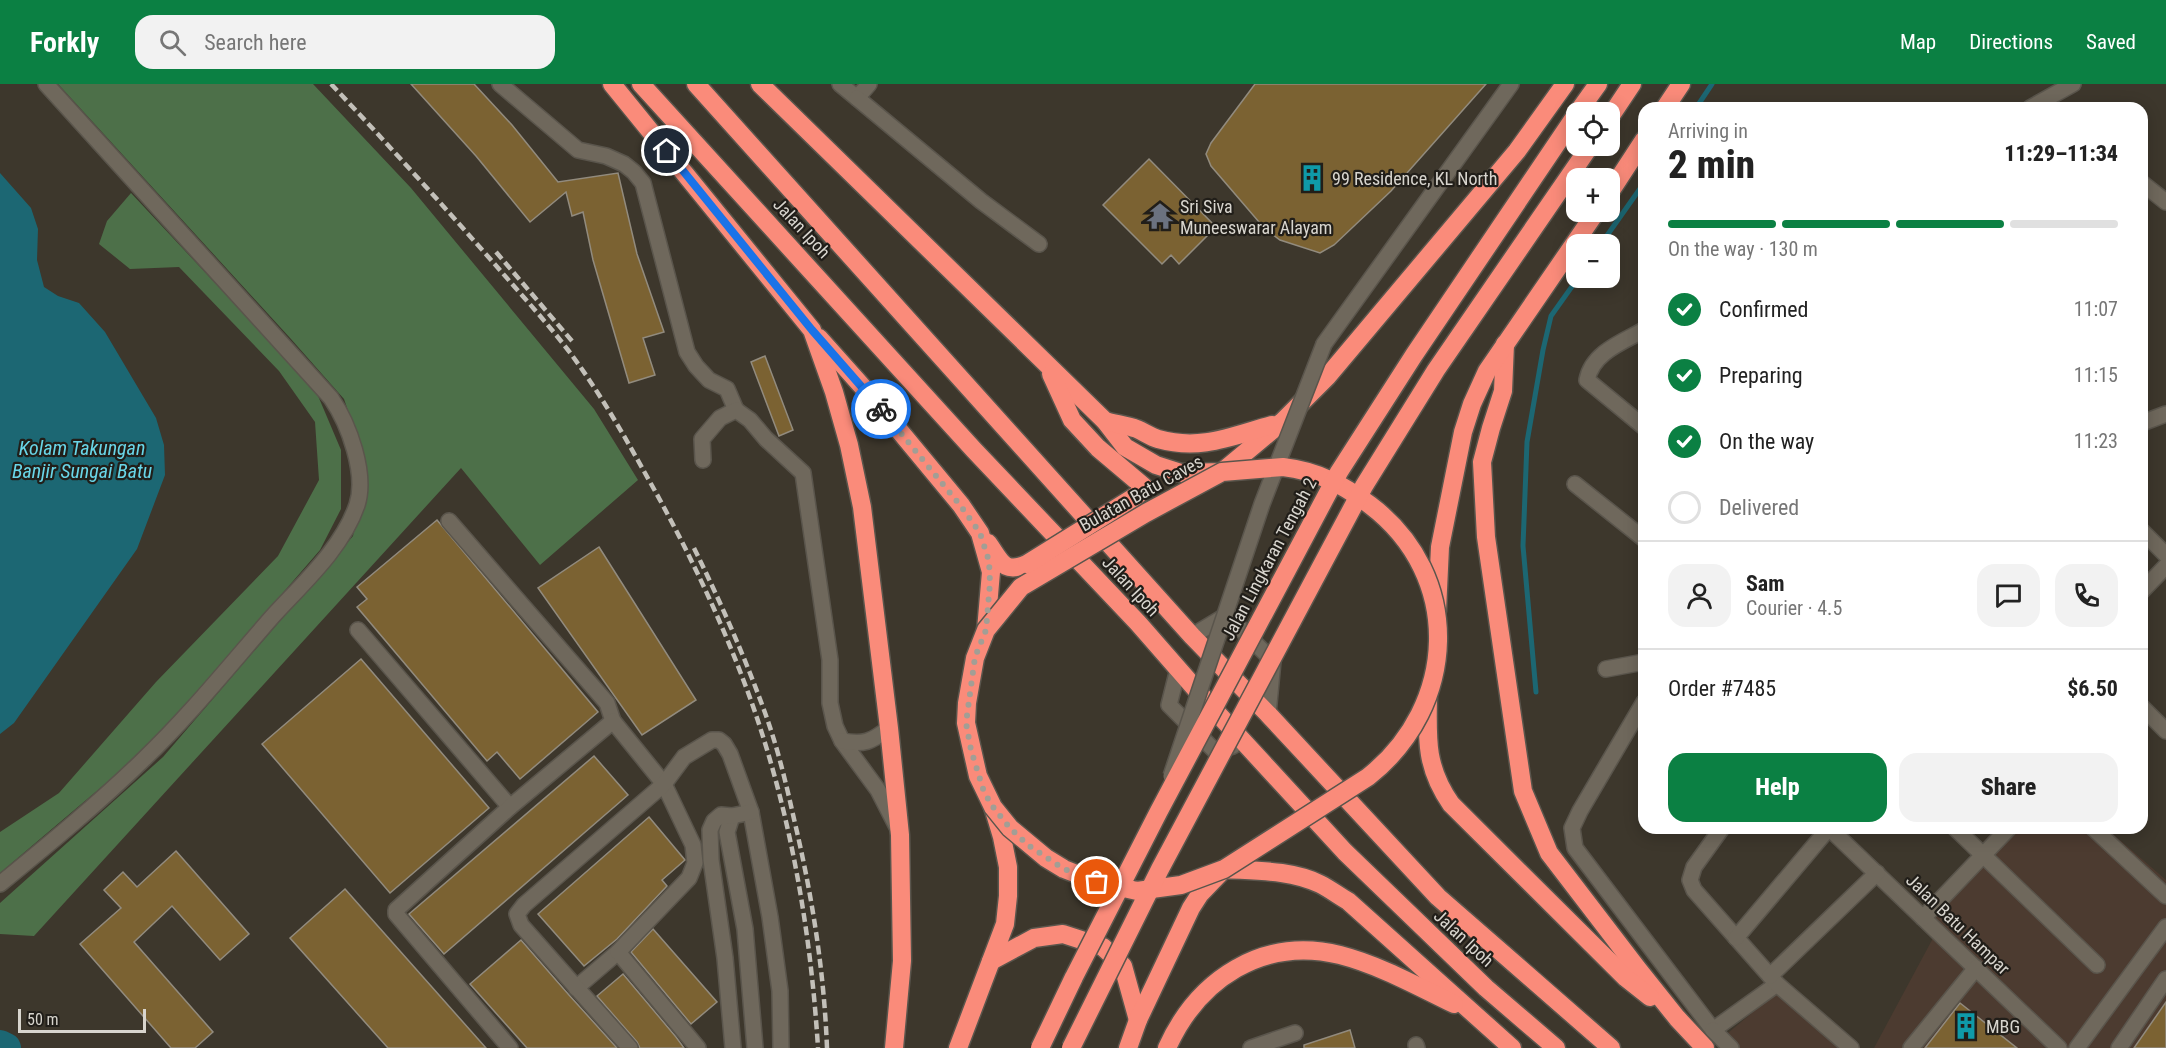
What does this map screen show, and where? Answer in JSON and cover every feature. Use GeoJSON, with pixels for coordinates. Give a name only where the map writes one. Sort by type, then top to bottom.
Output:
{"type":"FeatureCollection","features":[{"type":"Feature","properties":{"kind":"highway"},"geometry":{"type":"LineString","coordinates":[[612,84],[812,330],[960,505],[1007,568],[1013,569],[1027,564],[1136,496],[1141,492],[1143,486],[1098,448],[1072,420],[1047,364]]}},
{"type":"Feature","properties":{"kind":"highway","name":"Jalan Ipoh"},"geometry":{"type":"LineString","coordinates":[[641,84],[974,450],[1138,623],[1346,852],[1486,988],[1556,1048]]}},
{"type":"Feature","properties":{"kind":"highway","name":"Jalan Ipoh"},"geometry":{"type":"LineString","coordinates":[[696,84],[1192,636],[1268,714],[1438,897],[1611,1048]]}},
{"type":"Feature","properties":{"kind":"highway"},"geometry":{"type":"LineString","coordinates":[[760,84],[1105,421],[1125,447],[1156,465],[1181,473],[1222,472],[1282,422],[1327,377],[1517,151],[1565,84]]}},
{"type":"Feature","properties":{"kind":"highway","name":"Jalan Lingkaran Tengah 2"},"geometry":{"type":"LineString","coordinates":[[1585,102],[1598,84]]}},
{"type":"Feature","properties":{"kind":"highway"},"geometry":{"type":"LineString","coordinates":[[1620,102],[1632,84]]}},
{"type":"Feature","properties":{"kind":"highway"},"geometry":{"type":"LineString","coordinates":[[1669,102],[1681,84]]}},
{"type":"Feature","properties":{"kind":"highway","name":"Jalan Lingkaran Tengah 2"},"geometry":{"type":"LineString","coordinates":[[1040,1048],[1159,811],[1339,472],[1414,355],[1566,130]]}},
{"type":"Feature","properties":{"kind":"highway"},"geometry":{"type":"LineString","coordinates":[[1620,177],[1638,149]]}},
{"type":"Feature","properties":{"kind":"highway"},"geometry":{"type":"LineString","coordinates":[[1071,1048],[1160,869],[1364,486],[1436,370],[1583,156]]}},
{"type":"Feature","properties":{"kind":"highway"},"geometry":{"type":"LineString","coordinates":[[1437,621],[1440,547],[1463,432],[1472,404],[1487,371],[1589,222]]}},
{"type":"Feature","properties":{"kind":"highway"},"geometry":{"type":"LineString","coordinates":[[812,330],[840,413],[862,507],[890,728],[900,835],[902,961],[894,1048]]}},
{"type":"Feature","properties":{"kind":"highway"},"geometry":{"type":"LineString","coordinates":[[1505,344],[1503,391],[1482,462],[1483,501],[1486,537],[1523,791],[1549,854],[1677,1018],[1705,1048]]}},
{"type":"Feature","properties":{"kind":"highway"},"geometry":{"type":"LineString","coordinates":[[1105,421],[1135,429],[1157,439],[1199,444],[1238,437],[1282,422]]}},
{"type":"Feature","properties":{"kind":"highway","name":"Bulatan Batu Caves"},"geometry":{"type":"LineString","coordinates":[[1283,467],[1304,470],[1325,477],[1355,494],[1395,528],[1415,554],[1428,583],[1437,621],[1437,659],[1428,698],[1409,734],[1386,763],[1368,777],[1224,868],[1181,885],[1137,891],[1097,882],[1064,869],[1046,858],[1010,828],[993,807],[978,776],[966,723],[975,657],[986,630],[1021,587],[1146,513],[1222,472],[1283,467]]}},
{"type":"Feature","properties":{"kind":"highway"},"geometry":{"type":"LineString","coordinates":[[980,533],[991,572],[986,630]]}},
{"type":"Feature","properties":{"kind":"highway"},"geometry":{"type":"LineString","coordinates":[[1428,698],[1428,754],[1437,782],[1451,804],[1626,978],[1677,1018]]}},
{"type":"Feature","properties":{"kind":"highway"},"geometry":{"type":"LineString","coordinates":[[958,1048],[1005,924],[1008,867],[993,807]]}},
{"type":"Feature","properties":{"kind":"highway"},"geometry":{"type":"LineString","coordinates":[[1128,1048],[1138,1020],[1191,908],[1200,894],[1224,868],[1293,874],[1320,884],[1348,902],[1512,1048]]}},
{"type":"Feature","properties":{"kind":"highway"},"geometry":{"type":"LineString","coordinates":[[991,961],[1034,938],[1063,934],[1103,947],[1123,966],[1138,1020]]}},
{"type":"Feature","properties":{"kind":"highway"},"geometry":{"type":"LineString","coordinates":[[1167,1048],[1187,1012],[1218,980],[1238,967],[1264,956],[1291,951],[1324,952],[1358,960],[1472,1012]]}},
{"type":"Feature","properties":{"kind":"street"},"geometry":{"type":"LineString","coordinates":[[0,884],[102,798],[174,729],[337,542],[357,505],[359,492],[350,432],[340,410],[331,398],[46,84]]}},
{"type":"Feature","properties":{"kind":"street"},"geometry":{"type":"LineString","coordinates":[[500,84],[578,150],[606,156],[624,164],[643,183],[687,352],[709,380],[727,389],[736,410],[750,420],[766,439],[803,473],[830,660],[830,703],[835,726],[842,741],[862,766],[890,810],[900,835]]}},
{"type":"Feature","properties":{"kind":"street"},"geometry":{"type":"LineString","coordinates":[[840,84],[981,201],[1039,244]]}},
{"type":"Feature","properties":{"kind":"street"},"geometry":{"type":"LineString","coordinates":[[857,98],[869,84]]}},
{"type":"Feature","properties":{"kind":"street"},"geometry":{"type":"LineString","coordinates":[[1159,811],[1262,504],[1324,344],[1511,84]]}},
{"type":"Feature","properties":{"kind":"street"},"geometry":{"type":"LineString","coordinates":[[2054,102],[2073,84]]}},
{"type":"Feature","properties":{"kind":"street"},"geometry":{"type":"LineString","coordinates":[[2148,188],[2166,202]]}},
{"type":"Feature","properties":{"kind":"street"},"geometry":{"type":"LineString","coordinates":[[1638,334],[1596,358],[1589,368],[1587,380],[1638,422]]}},
{"type":"Feature","properties":{"kind":"street"},"geometry":{"type":"LineString","coordinates":[[703,460],[702,439],[720,418],[736,410]]}},
{"type":"Feature","properties":{"kind":"street"},"geometry":{"type":"LineString","coordinates":[[2148,421],[2166,414]]}},
{"type":"Feature","properties":{"kind":"street"},"geometry":{"type":"LineString","coordinates":[[1575,484],[1638,534]]}},
{"type":"Feature","properties":{"kind":"street"},"geometry":{"type":"LineString","coordinates":[[449,521],[607,703],[613,721],[664,784],[693,845],[695,863],[689,878],[618,952],[576,988]]}},
{"type":"Feature","properties":{"kind":"street"},"geometry":{"type":"LineString","coordinates":[[2148,537],[2166,555]]}},
{"type":"Feature","properties":{"kind":"street"},"geometry":{"type":"LineString","coordinates":[[2148,585],[2166,566]]}},
{"type":"Feature","properties":{"kind":"street"},"geometry":{"type":"LineString","coordinates":[[1192,636],[1227,615],[1273,661],[1268,714]]}},
{"type":"Feature","properties":{"kind":"street"},"geometry":{"type":"LineString","coordinates":[[358,630],[510,807]]}},
{"type":"Feature","properties":{"kind":"street"},"geometry":{"type":"LineString","coordinates":[[1605,669],[1638,663]]}},
{"type":"Feature","properties":{"kind":"street"},"geometry":{"type":"LineString","coordinates":[[1178,669],[1170,705],[1215,751],[1245,743]]}},
{"type":"Feature","properties":{"kind":"street"},"geometry":{"type":"LineString","coordinates":[[1638,712],[1572,828],[1575,848],[1713,1030],[1731,1048]]}},
{"type":"Feature","properties":{"kind":"street"},"geometry":{"type":"LineString","coordinates":[[2148,713],[2166,731]]}},
{"type":"Feature","properties":{"kind":"street"},"geometry":{"type":"LineString","coordinates":[[510,1048],[396,914],[396,910],[510,807],[613,721]]}},
{"type":"Feature","properties":{"kind":"street"},"geometry":{"type":"LineString","coordinates":[[842,741],[856,744],[868,742],[890,728]]}},
{"type":"Feature","properties":{"kind":"street"},"geometry":{"type":"LineString","coordinates":[[630,1048],[521,925],[517,915],[525,904],[664,784],[684,757],[712,740],[719,740],[730,754],[752,817],[770,917],[780,991],[781,1048]]}},
{"type":"Feature","properties":{"kind":"street"},"geometry":{"type":"LineString","coordinates":[[733,1048],[726,958],[711,860],[710,830],[714,821],[721,815],[752,817]]}},
{"type":"Feature","properties":{"kind":"street"},"geometry":{"type":"LineString","coordinates":[[732,816],[727,832],[745,929],[755,1048]]}},
{"type":"Feature","properties":{"kind":"street"},"geometry":{"type":"LineString","coordinates":[[1718,834],[1694,867],[1690,880],[1694,890],[1774,980],[1851,1048]]}},
{"type":"Feature","properties":{"kind":"street"},"geometry":{"type":"LineString","coordinates":[[1736,938],[1824,834]]}},
{"type":"Feature","properties":{"kind":"street","name":"Jalan Batu Hampar"},"geometry":{"type":"LineString","coordinates":[[1835,834],[2059,1048]]}},
{"type":"Feature","properties":{"kind":"street"},"geometry":{"type":"LineString","coordinates":[[1961,834],[2097,965]]}},
{"type":"Feature","properties":{"kind":"street"},"geometry":{"type":"LineString","coordinates":[[1923,918],[2003,834]]}},
{"type":"Feature","properties":{"kind":"street"},"geometry":{"type":"LineString","coordinates":[[2099,834],[2166,896]]}},
{"type":"Feature","properties":{"kind":"street"},"geometry":{"type":"LineString","coordinates":[[1713,1030],[1774,980],[1876,873]]}},
{"type":"Feature","properties":{"kind":"street"},"geometry":{"type":"LineString","coordinates":[[2077,1048],[2166,927]]}},
{"type":"Feature","properties":{"kind":"street"},"geometry":{"type":"LineString","coordinates":[[618,952],[698,1048]]}},
{"type":"Feature","properties":{"kind":"street"},"geometry":{"type":"LineString","coordinates":[[1911,1048],[1976,968]]}},
{"type":"Feature","properties":{"kind":"street"},"geometry":{"type":"LineString","coordinates":[[2119,1048],[2166,979]]}},
{"type":"Feature","properties":{"kind":"street"},"geometry":{"type":"LineString","coordinates":[[1251,1048],[1295,1033]]}},
{"type":"Feature","properties":{"kind":"shaded area"},"geometry":{"type":"Polygon","coordinates":[[[1990,834],[2113,834],[2166,880],[2166,1048],[1874,1048],[1932,940],[1929,901],[1990,834]]]}},
{"type":"Feature","properties":{"kind":"shaded area"},"geometry":{"type":"Polygon","coordinates":[[[1777,992],[1838,1048],[1721,1048],[1716,1043],[1777,992]]]}},
{"type":"Feature","properties":{"kind":"green space"},"geometry":{"type":"Polygon","coordinates":[[[58,84],[313,84],[411,188],[594,409],[638,480],[540,565],[461,468],[34,936],[0,934],[0,903],[163,757],[353,536],[367,467],[344,399],[58,84]]]}},
{"type":"Feature","properties":{"kind":"green space"},"geometry":{"type":"Polygon","coordinates":[[[131,193],[316,391],[341,450],[341,509],[320,550],[151,745],[0,873],[0,832],[59,793],[156,682],[278,556],[319,480],[315,422],[279,371],[179,267],[130,269],[99,244],[107,221],[131,193]]]}},
{"type":"Feature","properties":{"kind":"water","name":"Kolam Takungan Banjir Sungai Batu"},"geometry":{"type":"Polygon","coordinates":[[[0,173],[31,208],[38,229],[37,260],[44,287],[58,296],[79,303],[105,332],[156,418],[164,445],[165,475],[137,549],[14,723],[0,734],[0,173]]]}},
{"type":"Feature","properties":{"kind":"building"},"geometry":{"type":"Polygon","coordinates":[[[411,84],[474,84],[512,125],[558,182],[618,173],[637,254],[664,332],[643,338],[655,375],[629,383],[593,260],[583,212],[572,216],[566,192],[530,222],[476,156],[411,84]]]}},
{"type":"Feature","properties":{"kind":"building","name":"99 Residence, KL North"},"geometry":{"type":"Polygon","coordinates":[[[1255,84],[1486,84],[1391,191],[1334,245],[1320,253],[1280,240],[1265,229],[1211,166],[1206,154],[1211,143],[1255,84]]]}},
{"type":"Feature","properties":{"kind":"building","name":"Sri Siva Muneeswarar Alayam"},"geometry":{"type":"Polygon","coordinates":[[[1149,159],[1216,227],[1179,264],[1171,255],[1162,264],[1103,205],[1149,159]]]}},
{"type":"Feature","properties":{"kind":"building"},"geometry":{"type":"Polygon","coordinates":[[[765,356],[793,430],[779,436],[751,362],[765,356]]]}},
{"type":"Feature","properties":{"kind":"building"},"geometry":{"type":"Polygon","coordinates":[[[437,520],[598,712],[520,779],[497,752],[487,761],[357,607],[367,599],[357,587],[437,520]]]}},
{"type":"Feature","properties":{"kind":"building"},"geometry":{"type":"Polygon","coordinates":[[[599,547],[696,700],[642,735],[538,588],[599,547]]]}},
{"type":"Feature","properties":{"kind":"building"},"geometry":{"type":"Polygon","coordinates":[[[361,659],[489,808],[390,893],[262,744],[361,659]]]}},
{"type":"Feature","properties":{"kind":"building"},"geometry":{"type":"Polygon","coordinates":[[[594,756],[628,795],[444,954],[409,914],[594,756]]]}},
{"type":"Feature","properties":{"kind":"building"},"geometry":{"type":"Polygon","coordinates":[[[649,817],[685,860],[662,880],[667,886],[617,939],[584,966],[538,914],[649,817]]]}},
{"type":"Feature","properties":{"kind":"building"},"geometry":{"type":"Polygon","coordinates":[[[176,851],[249,934],[220,960],[172,906],[134,942],[213,1032],[195,1048],[171,1048],[80,944],[121,908],[104,890],[123,872],[137,887],[176,851]]]}},
{"type":"Feature","properties":{"kind":"building"},"geometry":{"type":"Polygon","coordinates":[[[345,889],[486,1048],[388,1048],[290,938],[345,889]]]}},
{"type":"Feature","properties":{"kind":"building"},"geometry":{"type":"Polygon","coordinates":[[[653,929],[717,1002],[691,1024],[631,952],[653,929]]]}},
{"type":"Feature","properties":{"kind":"building"},"geometry":{"type":"Polygon","coordinates":[[[521,940],[617,1048],[527,1048],[470,984],[521,940]]]}},
{"type":"Feature","properties":{"kind":"building"},"geometry":{"type":"Polygon","coordinates":[[[623,974],[684,1048],[640,1048],[597,996],[623,974]]]}},
{"type":"Feature","properties":{"kind":"building"},"geometry":{"type":"Polygon","coordinates":[[[2166,1002],[2166,1048],[2134,1048],[2166,1002]]]}},
{"type":"Feature","properties":{"kind":"building","name":"MBG"},"geometry":{"type":"Polygon","coordinates":[[[1960,1003],[2017,1048],[1925,1048],[1960,1003]]]}},
{"type":"Feature","properties":{"kind":"building"},"geometry":{"type":"Polygon","coordinates":[[[1350,1030],[1355,1048],[1304,1048],[1304,1045],[1350,1030]]]}},
{"type":"Feature","properties":{"kind":"waterway"},"geometry":{"type":"LineString","coordinates":[[1700,102],[1712,84]]}},
{"type":"Feature","properties":{"kind":"waterway"},"geometry":{"type":"LineString","coordinates":[[1608,234],[1638,192]]}},
{"type":"Feature","properties":{"kind":"waterway"},"geometry":{"type":"LineString","coordinates":[[1536,692],[1523,546],[1527,442],[1551,316],[1571,288]]}},
{"type":"Feature","properties":{"kind":"waterway"},"geometry":{"type":"LineString","coordinates":[[0,1045],[6,1048]]}},
{"type":"Feature","properties":{"kind":"railway"},"geometry":{"type":"LineString","coordinates":[[331,84],[452,216],[568,350],[621,431],[680,538],[721,626],[745,685],[769,755],[798,879],[810,963],[818,1048]]}},
{"type":"Feature","properties":{"kind":"railway"},"geometry":{"type":"LineString","coordinates":[[496,252],[572,341]]}},
{"type":"Feature","properties":{"kind":"railway"},"geometry":{"type":"LineString","coordinates":[[694,548],[748,669],[769,723],[781,764],[812,904],[820,961],[827,1048]]}},
{"type":"Feature","properties":{"kind":"way so far"},"geometry":{"type":"LineString","coordinates":[[881,409],[960,505],[980,533],[989,561],[991,572],[986,630],[975,657],[966,723],[971,750],[984,792],[1010,828],[1028,845],[1064,869],[1097,882]]}},
{"type":"Feature","properties":{"kind":"place","name":"99 Residence, KL North"},"geometry":{"type":"Point","coordinates":[1312,178]}},
{"type":"Feature","properties":{"kind":"place","name":"Sri Siva Muneeswarar Alayam"},"geometry":{"type":"Point","coordinates":[1160,216]}},
{"type":"Feature","properties":{"kind":"place","name":"MBG"},"geometry":{"type":"Point","coordinates":[1966,1026]}},
{"type":"Feature","properties":{"kind":"route"},"geometry":{"type":"LineString","coordinates":[[667,151],[812,330],[881,409]]}}]}
